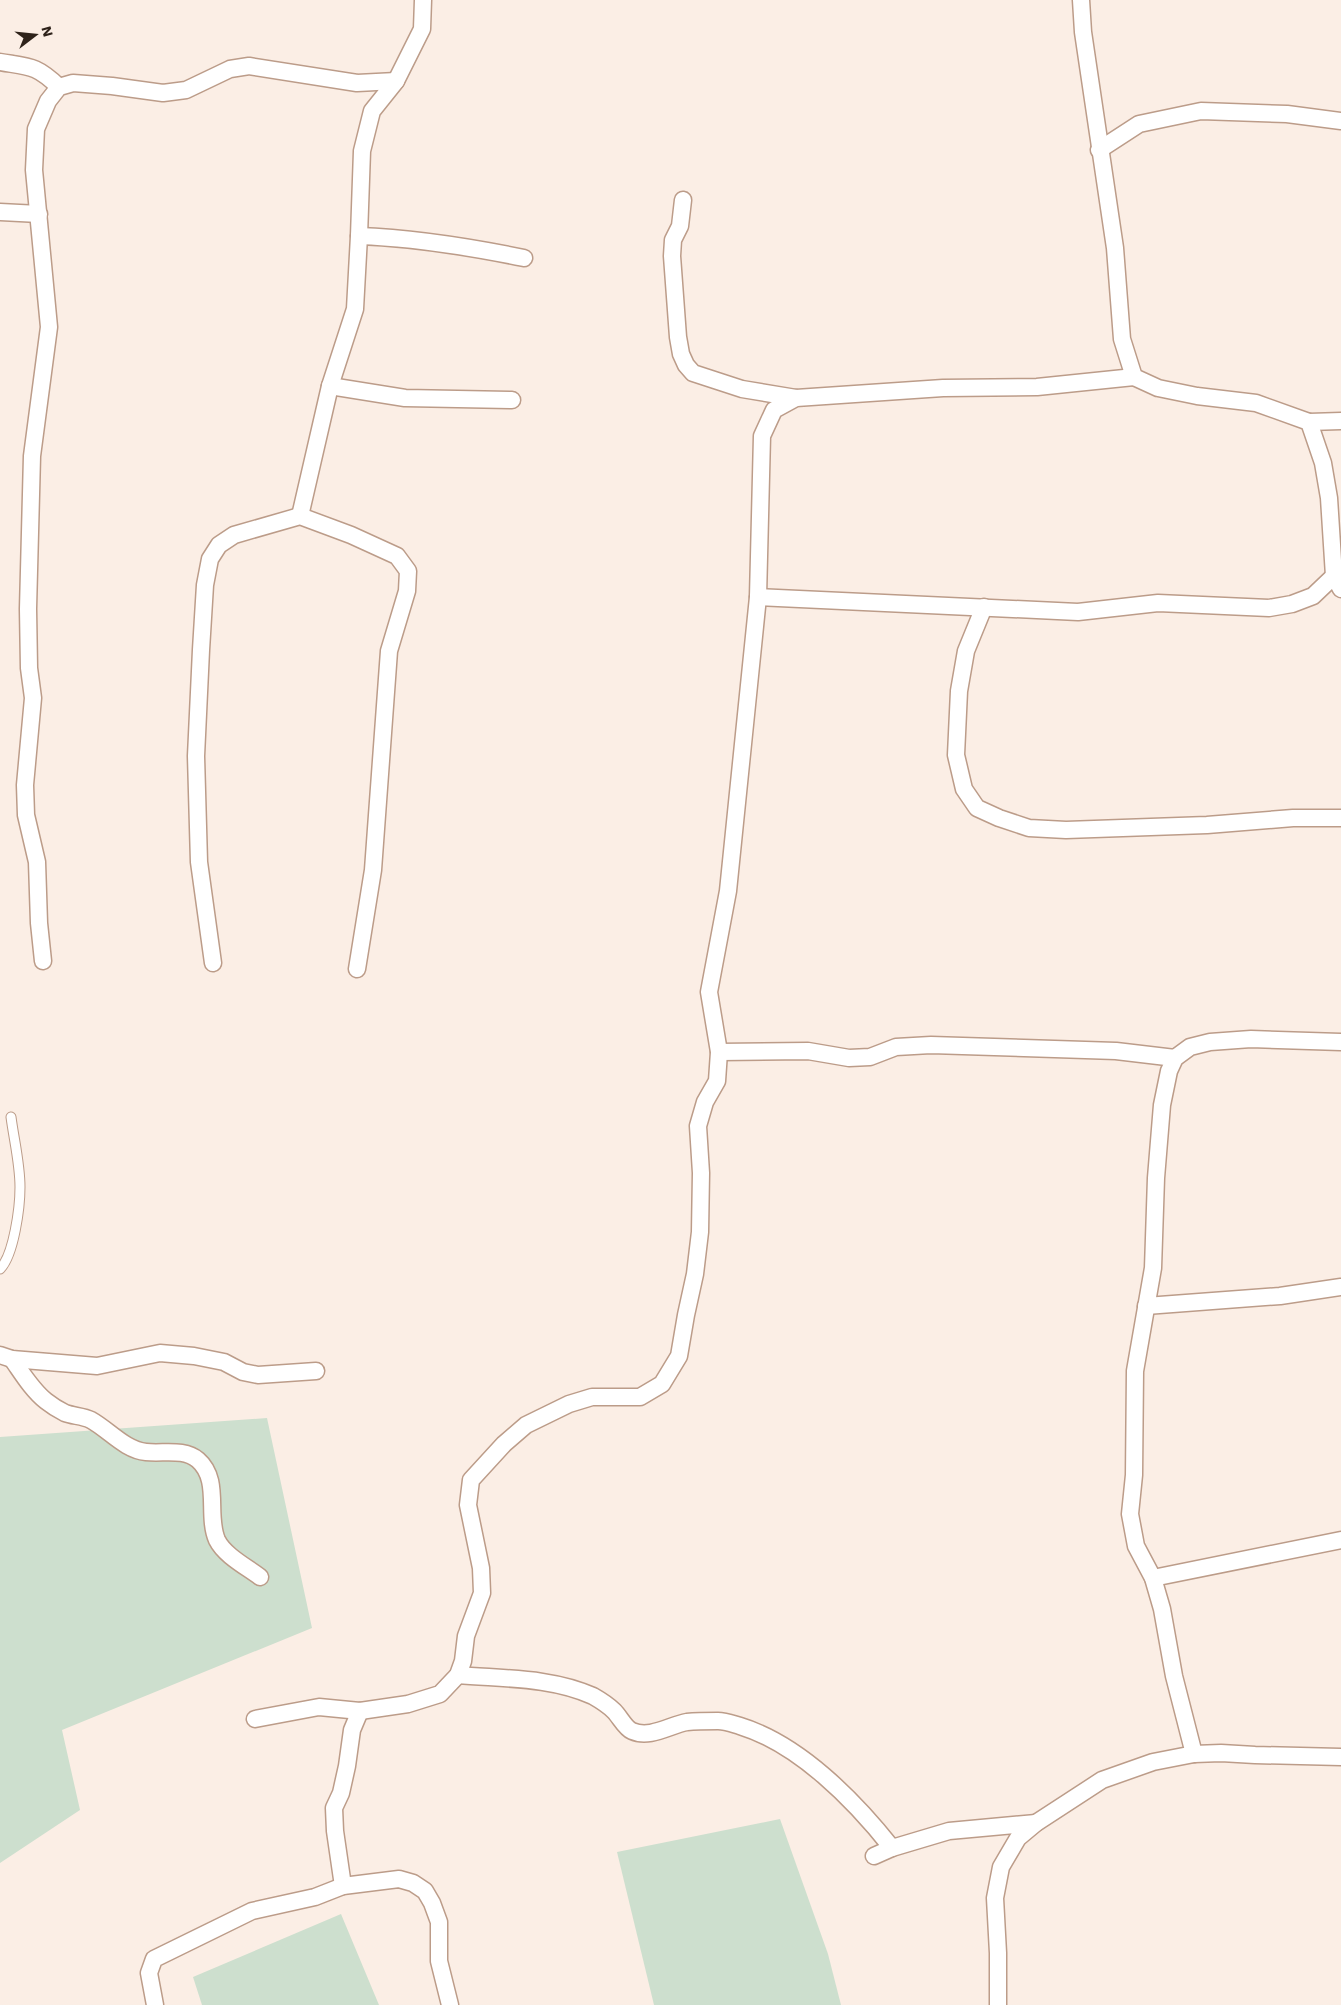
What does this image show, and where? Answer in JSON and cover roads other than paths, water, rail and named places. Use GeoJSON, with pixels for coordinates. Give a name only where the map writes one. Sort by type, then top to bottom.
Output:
{"type":"FeatureCollection","features":[{"type":"Feature","properties":{"kind":"street"},"geometry":{"type":"LineString","coordinates":[[300,516],[330,386],[355,309],[360,236],[362,151],[372,111],[396,81],[422,29],[423,0]]}},
{"type":"Feature","properties":{"kind":"street"},"geometry":{"type":"LineString","coordinates":[[1081,0],[1083,32],[1114,248],[1122,339],[1134,377]]}},
{"type":"Feature","properties":{"kind":"street"},"geometry":{"type":"LineString","coordinates":[[0,62],[36,68],[46,74],[59,87]]}},
{"type":"Feature","properties":{"kind":"street"},"geometry":{"type":"LineString","coordinates":[[43,961],[39,923],[37,862],[26,815],[25,784],[33,698],[29,668],[28,609],[32,456],[49,327],[34,170],[36,129],[48,101],[59,87],[73,82],[163,93],[186,90],[230,68],[249,66],[357,84],[396,81]]}},
{"type":"Feature","properties":{"kind":"street"},"geometry":{"type":"LineString","coordinates":[[1099,150],[1139,124],[1201,110],[1287,114],[1341,121]]}},
{"type":"Feature","properties":{"kind":"street"},"geometry":{"type":"LineString","coordinates":[[683,200],[680,226],[673,240],[672,256],[681,354],[686,365],[693,372],[742,389],[796,398],[943,388],[1037,387],[1134,377],[1158,388],[1197,396],[1256,402],[1309,422],[1341,421]]}},
{"type":"Feature","properties":{"kind":"street"},"geometry":{"type":"LineString","coordinates":[[0,212],[39,214]]}},
{"type":"Feature","properties":{"kind":"street"},"geometry":{"type":"LineString","coordinates":[[360,236],[400,238],[524,258]]}},
{"type":"Feature","properties":{"kind":"street"},"geometry":{"type":"LineString","coordinates":[[330,386],[405,398],[512,400]]}},
{"type":"Feature","properties":{"kind":"street"},"geometry":{"type":"LineString","coordinates":[[255,1720],[319,1706],[360,1711],[408,1704],[440,1694],[458,1676],[463,1662],[466,1636],[482,1593],[481,1568],[468,1505],[470,1480],[504,1444],[526,1425],[569,1404],[592,1397],[640,1398],[662,1384],[679,1356],[695,1274],[700,1232],[701,1173],[698,1126],[705,1102],[717,1081],[720,1052],[709,992],[728,891],[758,597],[762,436],[774,410],[796,398]]}},
{"type":"Feature","properties":{"kind":"street"},"geometry":{"type":"LineString","coordinates":[[758,597],[1078,612],[1158,603],[1269,608],[1292,604],[1313,596],[1338,582],[1329,498],[1323,463],[1309,422]]}},
{"type":"Feature","properties":{"kind":"street"},"geometry":{"type":"LineString","coordinates":[[213,963],[198,862],[196,756],[205,585],[210,559],[220,545],[234,535],[300,516],[351,535],[397,556],[408,571],[408,591],[389,650],[373,870],[357,969]]}},
{"type":"Feature","properties":{"kind":"street"},"geometry":{"type":"LineString","coordinates":[[984,607],[966,651],[959,691],[956,755],[964,789],[977,808],[1029,828],[1066,830],[1207,825],[1293,818],[1341,818]]}},
{"type":"Feature","properties":{"kind":"street"},"geometry":{"type":"LineString","coordinates":[[1194,1754],[1174,1676],[1162,1609],[1153,1578],[1136,1546],[1130,1514],[1134,1475],[1135,1370],[1153,1268],[1156,1178],[1162,1105],[1175,1058],[1190,1047],[1210,1042],[1251,1039],[1341,1042]]}},
{"type":"Feature","properties":{"kind":"street"},"geometry":{"type":"LineString","coordinates":[[720,1052],[808,1051],[850,1058],[870,1057],[896,1047],[931,1045],[1116,1051],[1175,1058]]}},
{"type":"Feature","properties":{"kind":"street"},"geometry":{"type":"LineString","coordinates":[[1146,1306],[1280,1296],[1341,1287]]}},
{"type":"Feature","properties":{"kind":"street"},"geometry":{"type":"LineString","coordinates":[[6,1357],[97,1366],[160,1353],[194,1356],[224,1362],[243,1372],[258,1375],[316,1371]]}},
{"type":"Feature","properties":{"kind":"street"},"geometry":{"type":"LineString","coordinates":[[6,1357],[45,1400],[65,1413],[89,1419],[132,1448],[146,1452],[168,1452],[188,1455],[198,1460],[205,1471],[211,1487],[217,1540],[227,1552],[260,1577]]}},
{"type":"Feature","properties":{"kind":"street"},"geometry":{"type":"LineString","coordinates":[[1153,1578],[1341,1540]]}},
{"type":"Feature","properties":{"kind":"street"},"geometry":{"type":"LineString","coordinates":[[458,1676],[521,1679],[561,1686],[593,1697],[613,1710],[630,1730],[635,1732],[654,1732],[687,1722],[721,1721],[752,1730],[786,1748],[826,1779],[873,1824],[892,1848]]}},
{"type":"Feature","properties":{"kind":"street"},"geometry":{"type":"LineString","coordinates":[[343,1886],[334,1831],[334,1808],[341,1793],[352,1730],[360,1711]]}},
{"type":"Feature","properties":{"kind":"street"},"geometry":{"type":"LineString","coordinates":[[998,2005],[995,1898],[1001,1867],[1018,1838],[1036,1823],[1102,1780],[1153,1762],[1194,1754],[1221,1753],[1341,1757]]}},
{"type":"Feature","properties":{"kind":"street"},"geometry":{"type":"LineString","coordinates":[[874,1856],[892,1848],[949,1832],[1036,1823]]}},
{"type":"Feature","properties":{"kind":"street"},"geometry":{"type":"LineString","coordinates":[[155,2005],[149,1973],[154,1959],[252,1911],[315,1897],[343,1886],[399,1879],[413,1883],[425,1891],[432,1903],[439,1922],[439,1961],[450,2005]]}},
{"type":"Feature","properties":{"kind":"lane"},"geometry":{"type":"LineString","coordinates":[[0,1268],[10,1252],[20,1186],[11,1117]]}}]}
